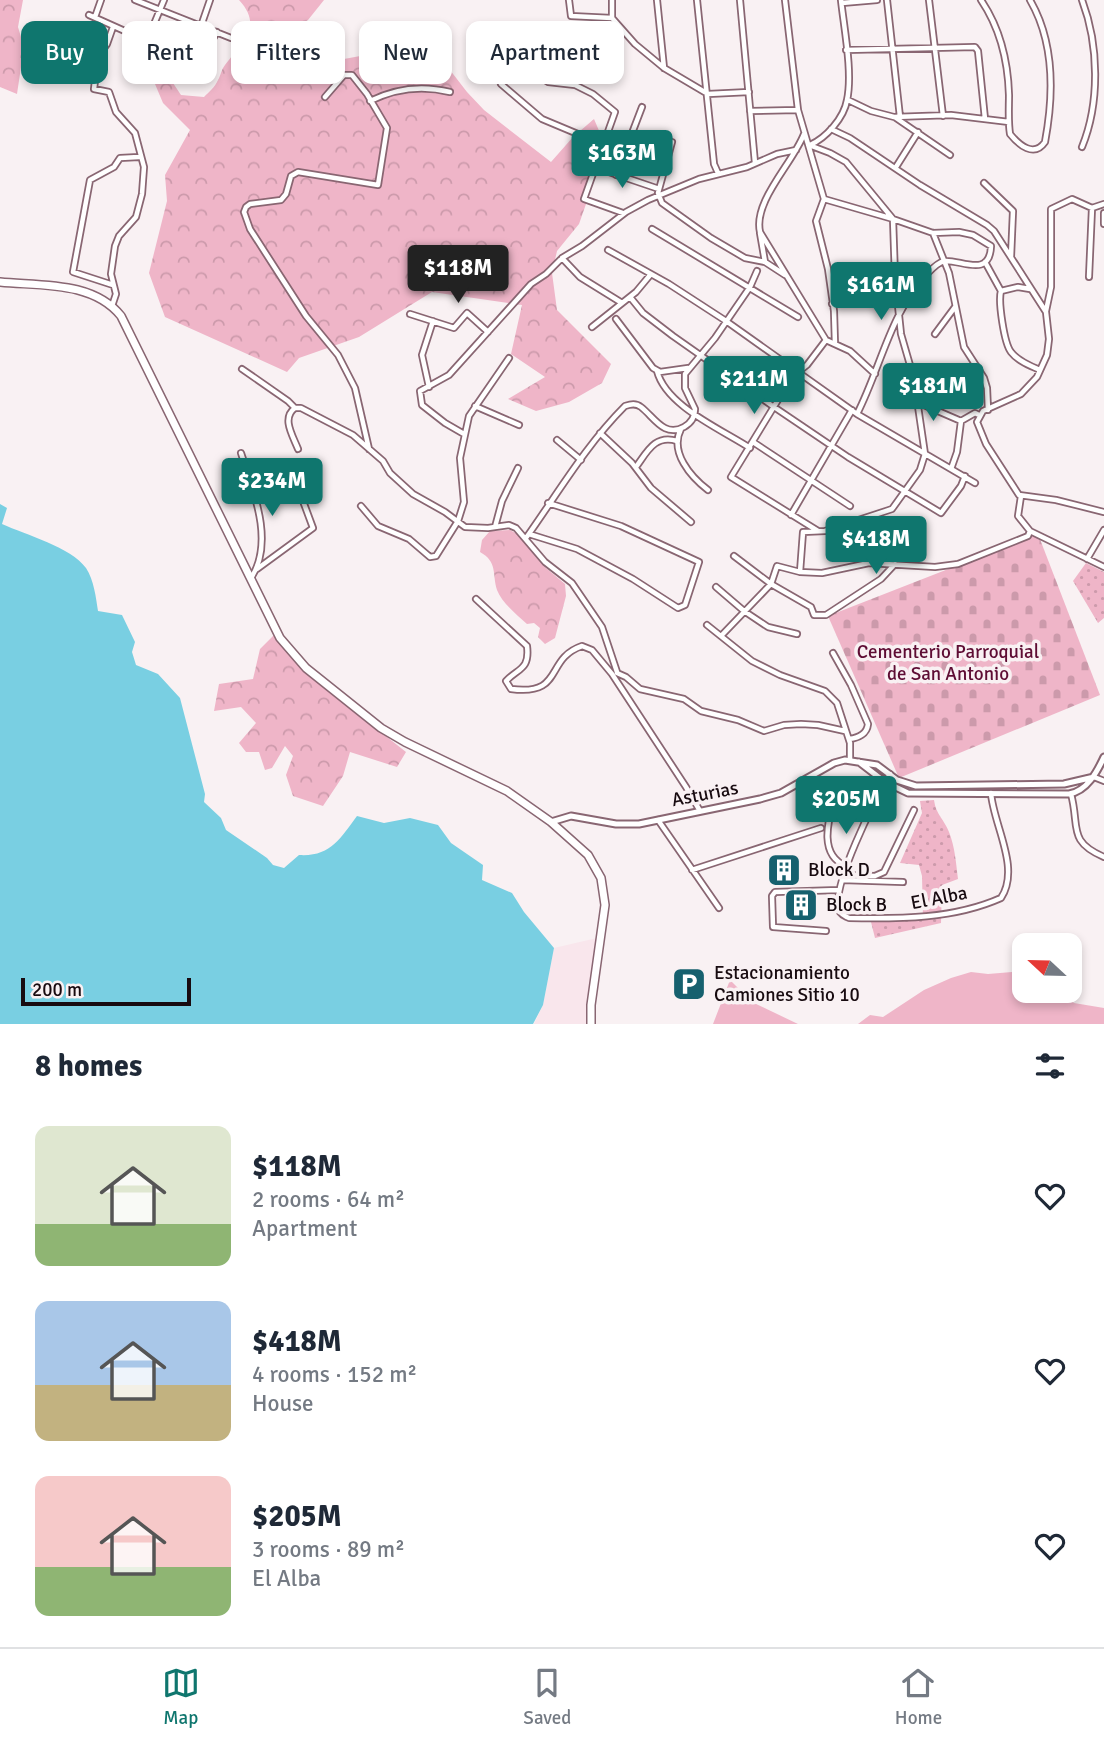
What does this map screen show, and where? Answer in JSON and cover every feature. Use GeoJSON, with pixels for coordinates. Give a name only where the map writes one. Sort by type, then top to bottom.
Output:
{"type":"FeatureCollection","features":[{"type":"Feature","properties":{"kind":"main road"},"geometry":{"type":"LineString","coordinates":[[0,282],[86,291],[112,306],[128,328],[280,638],[306,668],[389,733],[522,800],[588,855],[598,872],[604,891],[605,912],[591,1005],[591,1024]]}},
{"type":"Feature","properties":{"kind":"street"},"geometry":{"type":"LineString","coordinates":[[101,0],[92,16],[122,31]]}},
{"type":"Feature","properties":{"kind":"street"},"geometry":{"type":"LineString","coordinates":[[135,0],[187,21]]}},
{"type":"Feature","properties":{"kind":"street"},"geometry":{"type":"LineString","coordinates":[[156,21],[164,0]]}},
{"type":"Feature","properties":{"kind":"street"},"geometry":{"type":"LineString","coordinates":[[203,21],[210,0]]}},
{"type":"Feature","properties":{"kind":"street"},"geometry":{"type":"LineString","coordinates":[[569,0],[571,16],[612,18]]}},
{"type":"Feature","properties":{"kind":"street"},"geometry":{"type":"LineString","coordinates":[[612,0],[612,18],[635,44],[664,68],[708,94],[749,92]]}},
{"type":"Feature","properties":{"kind":"street"},"geometry":{"type":"LineString","coordinates":[[657,0],[664,68]]}},
{"type":"Feature","properties":{"kind":"street"},"geometry":{"type":"LineString","coordinates":[[697,0],[714,164],[718,173]]}},
{"type":"Feature","properties":{"kind":"street"},"geometry":{"type":"LineString","coordinates":[[740,0],[755,163]]}},
{"type":"Feature","properties":{"kind":"street"},"geometry":{"type":"LineString","coordinates":[[785,0],[798,110],[824,199],[816,220],[828,269],[835,344]]}},
{"type":"Feature","properties":{"kind":"street"},"geometry":{"type":"LineString","coordinates":[[809,145],[831,129],[848,100],[841,1],[877,0]]}},
{"type":"Feature","properties":{"kind":"street"},"geometry":{"type":"LineString","coordinates":[[887,0],[897,117]]}},
{"type":"Feature","properties":{"kind":"street"},"geometry":{"type":"LineString","coordinates":[[929,0],[943,116]]}},
{"type":"Feature","properties":{"kind":"street"},"geometry":{"type":"LineString","coordinates":[[981,0],[1003,48],[1011,136],[1027,149],[1038,150],[1044,145],[1051,92],[1049,48],[1040,17],[1030,0]]}},
{"type":"Feature","properties":{"kind":"street"},"geometry":{"type":"LineString","coordinates":[[1082,0],[1091,35],[1094,82],[1090,122],[1082,148]]}},
{"type":"Feature","properties":{"kind":"street"},"geometry":{"type":"LineString","coordinates":[[112,306],[115,298],[111,274],[116,242],[134,221],[142,194],[144,167],[135,133],[116,112],[109,92],[94,89],[99,56],[113,27]]}},
{"type":"Feature","properties":{"kind":"street"},"geometry":{"type":"LineString","coordinates":[[217,32],[230,38]]}},
{"type":"Feature","properties":{"kind":"street"},"geometry":{"type":"LineString","coordinates":[[846,50],[970,46],[977,49],[985,119]]}},
{"type":"Feature","properties":{"kind":"street"},"geometry":{"type":"LineString","coordinates":[[325,97],[344,75],[352,75],[384,121],[388,132],[378,185],[298,172],[291,176],[285,196],[281,200],[250,204],[244,212],[250,229],[306,316],[338,355],[355,388],[369,449]]}},
{"type":"Feature","properties":{"kind":"street"},"geometry":{"type":"LineString","coordinates":[[502,84],[542,119],[602,147]]}},
{"type":"Feature","properties":{"kind":"street"},"geometry":{"type":"LineString","coordinates":[[566,84],[575,85],[593,94],[615,112],[584,199],[624,214]]}},
{"type":"Feature","properties":{"kind":"street"},"geometry":{"type":"LineString","coordinates":[[370,100],[407,88],[450,92]]}},
{"type":"Feature","properties":{"kind":"street"},"geometry":{"type":"LineString","coordinates":[[848,100],[871,111],[897,117],[943,116],[1009,122]]}},
{"type":"Feature","properties":{"kind":"street"},"geometry":{"type":"LineString","coordinates":[[616,175],[642,107]]}},
{"type":"Feature","properties":{"kind":"street"},"geometry":{"type":"LineString","coordinates":[[750,111],[798,110]]}},
{"type":"Feature","properties":{"kind":"street"},"geometry":{"type":"LineString","coordinates":[[897,117],[950,155]]}},
{"type":"Feature","properties":{"kind":"street"},"geometry":{"type":"LineString","coordinates":[[831,129],[978,218],[994,231],[1046,312]]}},
{"type":"Feature","properties":{"kind":"street"},"geometry":{"type":"LineString","coordinates":[[896,167],[918,132]]}},
{"type":"Feature","properties":{"kind":"street"},"geometry":{"type":"LineString","coordinates":[[765,262],[759,220],[763,205],[804,133]]}},
{"type":"Feature","properties":{"kind":"street"},"geometry":{"type":"LineString","coordinates":[[673,142],[659,189],[658,197],[664,206],[745,258],[765,262],[788,277]]}},
{"type":"Feature","properties":{"kind":"street"},"geometry":{"type":"LineString","coordinates":[[800,572],[803,531],[819,531],[892,509],[920,470],[925,454],[914,379],[898,315],[893,219],[846,162],[809,145]]}},
{"type":"Feature","properties":{"kind":"street"},"geometry":{"type":"LineString","coordinates":[[464,434],[422,405],[420,391],[449,374],[531,284],[562,258],[624,214],[718,173],[755,163],[777,153],[796,150]]}},
{"type":"Feature","properties":{"kind":"street"},"geometry":{"type":"LineString","coordinates":[[114,285],[73,272],[90,180],[114,167],[120,158],[140,157]]}},
{"type":"Feature","properties":{"kind":"street"},"geometry":{"type":"LineString","coordinates":[[594,167],[659,189]]}},
{"type":"Feature","properties":{"kind":"street"},"geometry":{"type":"LineString","coordinates":[[984,183],[1013,211],[1011,258]]}},
{"type":"Feature","properties":{"kind":"street"},"geometry":{"type":"LineString","coordinates":[[791,516],[875,374],[898,315],[911,293],[936,264],[943,261],[971,266],[985,262],[990,255],[991,246],[960,232],[933,233],[824,199]]}},
{"type":"Feature","properties":{"kind":"street"},"geometry":{"type":"LineString","coordinates":[[961,421],[1024,392],[1041,370],[1049,339],[1046,312],[1051,287],[1051,209],[1072,199],[1092,208],[1104,204]]}},
{"type":"Feature","properties":{"kind":"street"},"geometry":{"type":"LineString","coordinates":[[1089,277],[1092,208]]}},
{"type":"Feature","properties":{"kind":"street"},"geometry":{"type":"LineString","coordinates":[[1104,213],[1104,224]]}},
{"type":"Feature","properties":{"kind":"street"},"geometry":{"type":"LineString","coordinates":[[652,229],[798,317]]}},
{"type":"Feature","properties":{"kind":"street"},"geometry":{"type":"LineString","coordinates":[[761,232],[826,340],[850,351],[875,374]]}},
{"type":"Feature","properties":{"kind":"street"},"geometry":{"type":"LineString","coordinates":[[933,233],[949,273],[964,347],[984,378],[988,410]]}},
{"type":"Feature","properties":{"kind":"street"},"geometry":{"type":"LineString","coordinates":[[608,250],[726,321],[854,412],[975,483]]}},
{"type":"Feature","properties":{"kind":"street"},"geometry":{"type":"LineString","coordinates":[[562,258],[580,277],[622,303]]}},
{"type":"Feature","properties":{"kind":"street"},"geometry":{"type":"LineString","coordinates":[[985,262],[1001,290],[998,300],[1010,351],[1024,363],[1041,370]]}},
{"type":"Feature","properties":{"kind":"street"},"geometry":{"type":"LineString","coordinates":[[528,536],[548,503],[600,433],[625,406],[631,404],[640,407],[667,430],[681,429],[689,424],[695,413],[684,384],[689,368],[750,287],[757,271]]}},
{"type":"Feature","properties":{"kind":"street"},"geometry":{"type":"LineString","coordinates":[[592,327],[630,297],[651,274]]}},
{"type":"Feature","properties":{"kind":"street"},"geometry":{"type":"LineString","coordinates":[[832,304],[896,287]]}},
{"type":"Feature","properties":{"kind":"street"},"geometry":{"type":"LineString","coordinates":[[1001,290],[1018,287],[1031,289]]}},
{"type":"Feature","properties":{"kind":"street"},"geometry":{"type":"LineString","coordinates":[[630,297],[643,313],[673,336],[774,407],[831,446],[941,513],[965,476]]}},
{"type":"Feature","properties":{"kind":"street"},"geometry":{"type":"LineString","coordinates":[[935,334],[956,307]]}},
{"type":"Feature","properties":{"kind":"street"},"geometry":{"type":"LineString","coordinates":[[410,314],[454,328],[467,313],[488,332]]}},
{"type":"Feature","properties":{"kind":"street"},"geometry":{"type":"LineString","coordinates":[[616,318],[648,363],[657,371],[668,393],[750,448]]}},
{"type":"Feature","properties":{"kind":"street"},"geometry":{"type":"LineString","coordinates":[[429,387],[422,355],[433,321]]}},
{"type":"Feature","properties":{"kind":"street"},"geometry":{"type":"LineString","coordinates":[[819,531],[731,477],[792,377],[807,365],[826,340]]}},
{"type":"Feature","properties":{"kind":"street"},"geometry":{"type":"LineString","coordinates":[[361,506],[378,526],[409,539],[430,557],[436,556],[458,521],[464,502],[460,458],[464,434],[475,406],[509,358]]}},
{"type":"Feature","properties":{"kind":"street"},"geometry":{"type":"LineString","coordinates":[[657,371],[689,368]]}},
{"type":"Feature","properties":{"kind":"street"},"geometry":{"type":"LineString","coordinates":[[242,369],[295,408]]}},
{"type":"Feature","properties":{"kind":"street"},"geometry":{"type":"LineString","coordinates":[[916,401],[961,421]]}},
{"type":"Feature","properties":{"kind":"street"},"geometry":{"type":"LineString","coordinates":[[475,406],[519,425]]}},
{"type":"Feature","properties":{"kind":"street"},"geometry":{"type":"LineString","coordinates":[[298,449],[287,421],[288,414],[295,408],[301,408],[334,425],[369,449],[413,494],[465,527],[509,525],[528,536],[577,549],[633,579],[678,608],[685,605],[699,562],[621,526],[548,503]]}},
{"type":"Feature","properties":{"kind":"street"},"geometry":{"type":"LineString","coordinates":[[979,415],[977,422],[986,444],[1021,496],[1018,516],[1030,531],[1104,567]]}},
{"type":"Feature","properties":{"kind":"street"},"geometry":{"type":"LineString","coordinates":[[951,469],[957,452],[961,421]]}},
{"type":"Feature","properties":{"kind":"street"},"geometry":{"type":"LineString","coordinates":[[681,429],[677,449],[686,467],[708,490]]}},
{"type":"Feature","properties":{"kind":"street"},"geometry":{"type":"LineString","coordinates":[[600,433],[636,467],[651,488],[691,522]]}},
{"type":"Feature","properties":{"kind":"street"},"geometry":{"type":"LineString","coordinates":[[636,467],[655,442],[665,439],[677,441]]}},
{"type":"Feature","properties":{"kind":"street"},"geometry":{"type":"LineString","coordinates":[[557,440],[581,460]]}},
{"type":"Feature","properties":{"kind":"street"},"geometry":{"type":"LineString","coordinates":[[753,442],[850,506]]}},
{"type":"Feature","properties":{"kind":"street"},"geometry":{"type":"LineString","coordinates":[[241,453],[261,526],[257,569]]}},
{"type":"Feature","properties":{"kind":"street"},"geometry":{"type":"LineString","coordinates":[[495,527],[502,501],[518,468]]}},
{"type":"Feature","properties":{"kind":"street"},"geometry":{"type":"LineString","coordinates":[[1021,496],[1056,500],[1104,512]]}},
{"type":"Feature","properties":{"kind":"street"},"geometry":{"type":"LineString","coordinates":[[250,579],[257,569],[313,528],[303,501]]}},
{"type":"Feature","properties":{"kind":"street"},"geometry":{"type":"LineString","coordinates":[[1087,559],[1104,530]]}},
{"type":"Feature","properties":{"kind":"street"},"geometry":{"type":"LineString","coordinates":[[720,636],[771,584],[777,566],[800,572],[822,573],[869,563],[936,567],[958,564],[1028,536],[1030,531]]}},
{"type":"Feature","properties":{"kind":"street"},"geometry":{"type":"LineString","coordinates":[[528,536],[545,562],[572,583],[594,614],[605,634],[615,673]]}},
{"type":"Feature","properties":{"kind":"street"},"geometry":{"type":"LineString","coordinates":[[734,556],[771,584],[811,607],[814,615],[826,615],[881,579],[896,563]]}},
{"type":"Feature","properties":{"kind":"street"},"geometry":{"type":"LineString","coordinates":[[716,587],[768,627],[797,634]]}},
{"type":"Feature","properties":{"kind":"street"},"geometry":{"type":"LineString","coordinates":[[477,599],[527,646],[525,664],[520,672],[507,680],[509,688],[524,690],[546,684],[553,678],[564,656],[582,646],[592,650],[615,673],[700,811]]}},
{"type":"Feature","properties":{"kind":"street"},"geometry":{"type":"LineString","coordinates":[[708,625],[761,666],[825,691],[837,703],[849,739],[850,760]]}},
{"type":"Feature","properties":{"kind":"street"},"geometry":{"type":"LineString","coordinates":[[833,653],[868,724],[861,735],[849,739]]}},
{"type":"Feature","properties":{"kind":"street"},"geometry":{"type":"LineString","coordinates":[[615,673],[626,677],[640,689],[684,699],[701,711],[737,720],[764,731],[784,725],[801,724],[845,731]]}},
{"type":"Feature","properties":{"kind":"street"},"geometry":{"type":"LineString","coordinates":[[858,761],[885,782],[902,791],[918,794],[1071,794],[1081,789],[1094,776],[1104,757]]}},
{"type":"Feature","properties":{"kind":"street","name":"Asturias"},"geometry":{"type":"LineString","coordinates":[[551,822],[571,816],[622,824],[658,820],[775,795],[834,763],[850,760],[877,765],[902,782],[916,786],[1063,785],[1094,776]]}},
{"type":"Feature","properties":{"kind":"street"},"geometry":{"type":"LineString","coordinates":[[827,931],[773,927],[772,896],[776,892],[839,890],[846,866],[890,774]]}},
{"type":"Feature","properties":{"kind":"street"},"geometry":{"type":"LineString","coordinates":[[1094,776],[1104,781]]}},
{"type":"Feature","properties":{"kind":"street"},"geometry":{"type":"LineString","coordinates":[[846,866],[831,854],[827,836],[837,785],[859,784]]}},
{"type":"Feature","properties":{"kind":"street","name":"El Alba"},"geometry":{"type":"LineString","coordinates":[[839,890],[839,909],[849,918],[905,919],[953,912],[1001,898],[1006,880],[1006,854],[991,793]]}},
{"type":"Feature","properties":{"kind":"street"},"geometry":{"type":"LineString","coordinates":[[1071,794],[1081,843],[1090,851],[1104,857]]}},
{"type":"Feature","properties":{"kind":"street"},"geometry":{"type":"LineString","coordinates":[[843,877],[875,876],[884,872],[914,810]]}},
{"type":"Feature","properties":{"kind":"street"},"geometry":{"type":"LineString","coordinates":[[658,820],[719,908]]}},
{"type":"Feature","properties":{"kind":"street"},"geometry":{"type":"LineString","coordinates":[[692,870],[821,828]]}},
{"type":"Feature","properties":{"kind":"street"},"geometry":{"type":"LineString","coordinates":[[843,877],[903,882]]}},
{"type":"Feature","properties":{"kind":"shaded area"},"geometry":{"type":"Polygon","coordinates":[[[597,938],[586,1024],[534,1024],[543,1005],[554,948],[597,938]]]}},
{"type":"Feature","properties":{"kind":"green space"},"geometry":{"type":"Polygon","coordinates":[[[0,0],[23,0],[18,27],[21,37],[21,67],[17,94],[0,87],[0,0]]]}},
{"type":"Feature","properties":{"kind":"green space"},"geometry":{"type":"Polygon","coordinates":[[[239,0],[324,0],[306,21],[250,21],[239,0]]]}},
{"type":"Feature","properties":{"kind":"green space"},"geometry":{"type":"Polygon","coordinates":[[[359,56],[359,84],[452,84],[452,73],[484,110],[551,162],[573,137],[594,119],[606,147],[579,224],[557,251],[552,273],[557,310],[611,364],[602,383],[569,402],[536,411],[508,399],[545,377],[511,354],[522,305],[432,292],[359,337],[299,358],[287,372],[165,317],[149,273],[167,201],[165,175],[190,130],[163,103],[155,84],[174,84],[181,95],[204,97],[217,84],[231,58],[231,84],[345,84],[345,59],[359,56]]]}},
{"type":"Feature","properties":{"kind":"green space"},"geometry":{"type":"Polygon","coordinates":[[[510,530],[519,535],[546,568],[565,584],[566,596],[555,638],[545,644],[538,637],[540,628],[534,623],[527,624],[502,600],[497,590],[492,564],[480,552],[482,540],[490,531],[510,530]]]}},
{"type":"Feature","properties":{"kind":"green space","name":"Cementerio Parroquial de San Antonio"},"geometry":{"type":"Polygon","coordinates":[[[1038,534],[1100,695],[899,778],[828,616],[1038,534]]]}},
{"type":"Feature","properties":{"kind":"green space"},"geometry":{"type":"Polygon","coordinates":[[[1086,563],[1104,572],[1104,618],[1098,623],[1073,581],[1086,563]]]}},
{"type":"Feature","properties":{"kind":"green space"},"geometry":{"type":"Polygon","coordinates":[[[274,635],[302,670],[406,752],[397,767],[350,752],[343,776],[323,806],[293,796],[286,775],[293,756],[285,746],[272,768],[265,770],[259,752],[246,752],[239,743],[256,723],[241,707],[214,711],[219,684],[253,679],[260,649],[274,635]]]}},
{"type":"Feature","properties":{"kind":"green space"},"geometry":{"type":"Polygon","coordinates":[[[934,800],[936,810],[951,838],[958,879],[942,885],[941,923],[875,938],[871,922],[923,920],[922,876],[919,865],[900,863],[922,813],[920,801],[934,800]]]}},
{"type":"Feature","properties":{"kind":"green space"},"geometry":{"type":"Polygon","coordinates":[[[971,972],[1012,972],[1012,1003],[1074,1003],[1104,1008],[1104,1024],[858,1024],[870,1015],[883,1017],[924,990],[951,978],[971,972]]]}},
{"type":"Feature","properties":{"kind":"green space"},"geometry":{"type":"Polygon","coordinates":[[[730,980],[752,1002],[798,1024],[713,1024],[730,980]]]}},
{"type":"Feature","properties":{"kind":"water"},"geometry":{"type":"Polygon","coordinates":[[[0,504],[7,508],[2,524],[59,548],[86,568],[93,583],[98,611],[122,615],[135,642],[132,652],[136,665],[158,674],[180,698],[205,794],[204,802],[221,818],[226,830],[273,865],[284,868],[299,855],[326,850],[357,816],[384,823],[410,818],[438,825],[451,843],[483,865],[482,880],[512,893],[554,948],[543,1005],[533,1024],[0,1024],[0,504]]]}},
{"type":"Feature","properties":{"kind":"place","name":"Block D"},"geometry":{"type":"Point","coordinates":[784,870]}},
{"type":"Feature","properties":{"kind":"place","name":"Block B"},"geometry":{"type":"Point","coordinates":[801,905]}},
{"type":"Feature","properties":{"kind":"place","name":"Estacionamiento Camiones Sitio 10"},"geometry":{"type":"Point","coordinates":[689,984]}}]}
